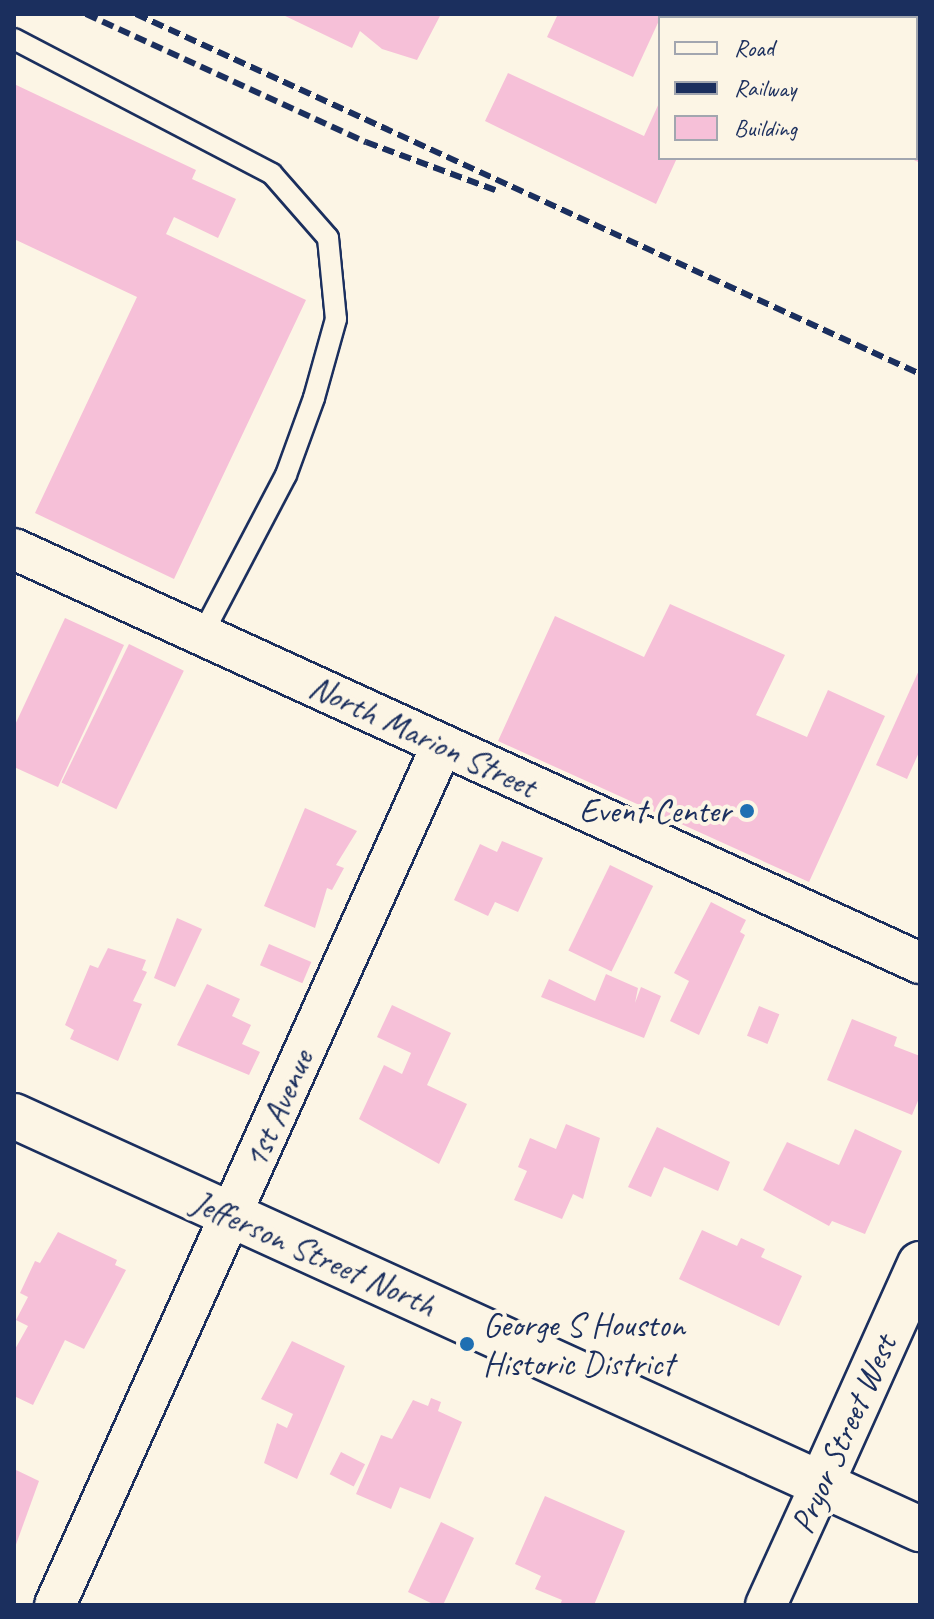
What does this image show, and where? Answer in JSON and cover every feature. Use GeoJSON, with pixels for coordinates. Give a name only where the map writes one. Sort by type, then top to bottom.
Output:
{"type":"FeatureCollection","features":[{"type":"Feature","properties":{"kind":"main road","name":"Jefferson Street North"},"geometry":{"type":"LineString","coordinates":[[14,1116],[920,1529]]}},
{"type":"Feature","properties":{"kind":"main road","name":"Pryor Street West"},"geometry":{"type":"LineString","coordinates":[[822,1482],[920,1264]]}},
{"type":"Feature","properties":{"kind":"street","name":"North Marion Street"},"geometry":{"type":"LineString","coordinates":[[14,549],[920,963]]}},
{"type":"Feature","properties":{"kind":"street","name":"1st Avenue"},"geometry":{"type":"LineString","coordinates":[[55,1605],[442,745]]}},
{"type":"Feature","properties":{"kind":"street","name":"Pryor Street West"},"geometry":{"type":"LineString","coordinates":[[766,1605],[822,1482]]}},
{"type":"Feature","properties":{"kind":"lane"},"geometry":{"type":"LineString","coordinates":[[14,39],[272,174],[328,238],[336,319],[314,398],[286,475],[202,635]]}},
{"type":"Feature","properties":{"kind":"building"},"geometry":{"type":"Polygon","coordinates":[[[281,14],[441,14],[417,60],[382,49],[360,31],[352,48],[281,14]]]}},
{"type":"Feature","properties":{"kind":"building"},"geometry":{"type":"Polygon","coordinates":[[[558,14],[662,14],[658,16],[658,23],[633,77],[547,37],[558,14]]]}},
{"type":"Feature","properties":{"kind":"building"},"geometry":{"type":"Polygon","coordinates":[[[700,14],[745,14],[722,16],[700,14]]]}},
{"type":"Feature","properties":{"kind":"building"},"geometry":{"type":"Polygon","coordinates":[[[920,35],[920,163],[914,160],[918,160],[920,35]]]}},
{"type":"Feature","properties":{"kind":"building"},"geometry":{"type":"Polygon","coordinates":[[[508,73],[644,136],[658,105],[658,160],[676,160],[656,204],[485,121],[508,73]]]}},
{"type":"Feature","properties":{"kind":"building"},"geometry":{"type":"Polygon","coordinates":[[[14,84],[196,170],[192,179],[236,199],[218,238],[174,217],[166,234],[306,300],[174,579],[35,513],[137,297],[14,239],[14,84]]]}},
{"type":"Feature","properties":{"kind":"building","name":"Event Center"},"geometry":{"type":"Polygon","coordinates":[[[670,604],[785,655],[756,715],[807,737],[828,690],[885,716],[809,882],[498,741],[555,616],[644,657],[670,604]]]}},
{"type":"Feature","properties":{"kind":"building"},"geometry":{"type":"Polygon","coordinates":[[[65,618],[124,645],[58,787],[14,767],[14,727],[65,618]]]}},
{"type":"Feature","properties":{"kind":"building"},"geometry":{"type":"Polygon","coordinates":[[[129,644],[184,671],[116,809],[61,782],[129,644]]]}},
{"type":"Feature","properties":{"kind":"building"},"geometry":{"type":"Polygon","coordinates":[[[920,668],[920,750],[907,779],[876,765],[920,668]]]}},
{"type":"Feature","properties":{"kind":"building"},"geometry":{"type":"Polygon","coordinates":[[[305,808],[357,831],[336,865],[344,868],[332,890],[327,888],[315,928],[264,906],[305,808]]]}},
{"type":"Feature","properties":{"kind":"building"},"geometry":{"type":"Polygon","coordinates":[[[502,841],[543,858],[518,912],[495,902],[488,916],[454,900],[480,844],[497,852],[502,841]]]}},
{"type":"Feature","properties":{"kind":"building"},"geometry":{"type":"Polygon","coordinates":[[[610,865],[653,886],[611,971],[568,950],[610,865]]]}},
{"type":"Feature","properties":{"kind":"building"},"geometry":{"type":"Polygon","coordinates":[[[711,902],[746,920],[740,932],[745,935],[699,1035],[670,1021],[689,981],[674,973],[711,902]]]}},
{"type":"Feature","properties":{"kind":"building"},"geometry":{"type":"Polygon","coordinates":[[[177,918],[202,929],[175,987],[154,978],[177,918]]]}},
{"type":"Feature","properties":{"kind":"building"},"geometry":{"type":"Polygon","coordinates":[[[269,944],[311,962],[302,983],[260,965],[269,944]]]}},
{"type":"Feature","properties":{"kind":"building"},"geometry":{"type":"Polygon","coordinates":[[[108,948],[146,960],[142,970],[147,972],[133,1001],[142,1004],[118,1061],[70,1039],[74,1030],[65,1025],[90,965],[98,968],[108,948]]]}},
{"type":"Feature","properties":{"kind":"building"},"geometry":{"type":"Polygon","coordinates":[[[606,974],[638,988],[635,1003],[641,987],[661,996],[644,1038],[541,997],[549,979],[595,1001],[606,974]]]}},
{"type":"Feature","properties":{"kind":"building"},"geometry":{"type":"Polygon","coordinates":[[[207,984],[240,999],[232,1016],[251,1025],[242,1044],[260,1052],[249,1075],[177,1045],[207,984]]]}},
{"type":"Feature","properties":{"kind":"building"},"geometry":{"type":"Polygon","coordinates":[[[392,1005],[451,1033],[427,1085],[467,1104],[439,1164],[359,1119],[384,1065],[402,1074],[411,1053],[377,1037],[392,1005]]]}},
{"type":"Feature","properties":{"kind":"building"},"geometry":{"type":"Polygon","coordinates":[[[759,1006],[779,1014],[767,1044],[747,1036],[759,1006]]]}},
{"type":"Feature","properties":{"kind":"building"},"geometry":{"type":"Polygon","coordinates":[[[852,1019],[897,1037],[894,1046],[920,1056],[920,1096],[912,1115],[827,1080],[852,1019]]]}},
{"type":"Feature","properties":{"kind":"building"},"geometry":{"type":"Polygon","coordinates":[[[566,1124],[600,1138],[583,1199],[573,1194],[562,1219],[514,1200],[527,1171],[518,1167],[530,1138],[556,1149],[566,1124]]]}},
{"type":"Feature","properties":{"kind":"building"},"geometry":{"type":"Polygon","coordinates":[[[657,1127],[730,1162],[718,1191],[664,1167],[651,1197],[628,1187],[657,1127]]]}},
{"type":"Feature","properties":{"kind":"building"},"geometry":{"type":"Polygon","coordinates":[[[855,1129],[902,1151],[865,1234],[832,1221],[829,1226],[763,1190],[787,1142],[839,1165],[855,1129]]]}},
{"type":"Feature","properties":{"kind":"building"},"geometry":{"type":"Polygon","coordinates":[[[702,1230],[737,1246],[741,1238],[765,1249],[761,1257],[802,1276],[779,1326],[679,1279],[702,1230]]]}},
{"type":"Feature","properties":{"kind":"building"},"geometry":{"type":"Polygon","coordinates":[[[58,1232],[117,1260],[115,1265],[126,1270],[84,1349],[65,1340],[33,1405],[14,1396],[14,1351],[28,1326],[16,1320],[28,1297],[20,1293],[35,1261],[40,1263],[58,1232]]]}},
{"type":"Feature","properties":{"kind":"building"},"geometry":{"type":"Polygon","coordinates":[[[292,1341],[345,1366],[297,1479],[264,1463],[277,1423],[287,1428],[293,1414],[261,1399],[292,1341]]]}},
{"type":"Feature","properties":{"kind":"building"},"geometry":{"type":"Polygon","coordinates":[[[431,1398],[441,1402],[438,1411],[462,1422],[430,1499],[400,1487],[391,1509],[356,1494],[381,1435],[392,1439],[413,1400],[428,1406],[431,1398]]]}},
{"type":"Feature","properties":{"kind":"building"},"geometry":{"type":"Polygon","coordinates":[[[341,1452],[365,1464],[354,1487],[330,1474],[341,1452]]]}},
{"type":"Feature","properties":{"kind":"building"},"geometry":{"type":"Polygon","coordinates":[[[14,1469],[39,1481],[14,1550],[14,1469]]]}},
{"type":"Feature","properties":{"kind":"building"},"geometry":{"type":"Polygon","coordinates":[[[545,1496],[625,1531],[594,1605],[560,1605],[562,1600],[535,1589],[541,1576],[515,1564],[545,1496]]]}},
{"type":"Feature","properties":{"kind":"building"},"geometry":{"type":"Polygon","coordinates":[[[441,1522],[474,1538],[443,1605],[435,1605],[408,1592],[441,1522]]]}},
{"type":"Feature","properties":{"kind":"railway"},"geometry":{"type":"LineString","coordinates":[[86,14],[366,142],[495,190]]}},
{"type":"Feature","properties":{"kind":"railway"},"geometry":{"type":"LineString","coordinates":[[136,14],[920,374]]}},
{"type":"Feature","properties":{"kind":"place","name":"Event Center"},"geometry":{"type":"Point","coordinates":[747,811]}},
{"type":"Feature","properties":{"kind":"place","name":"George S Houston Historic District"},"geometry":{"type":"Point","coordinates":[467,1344]}}]}
